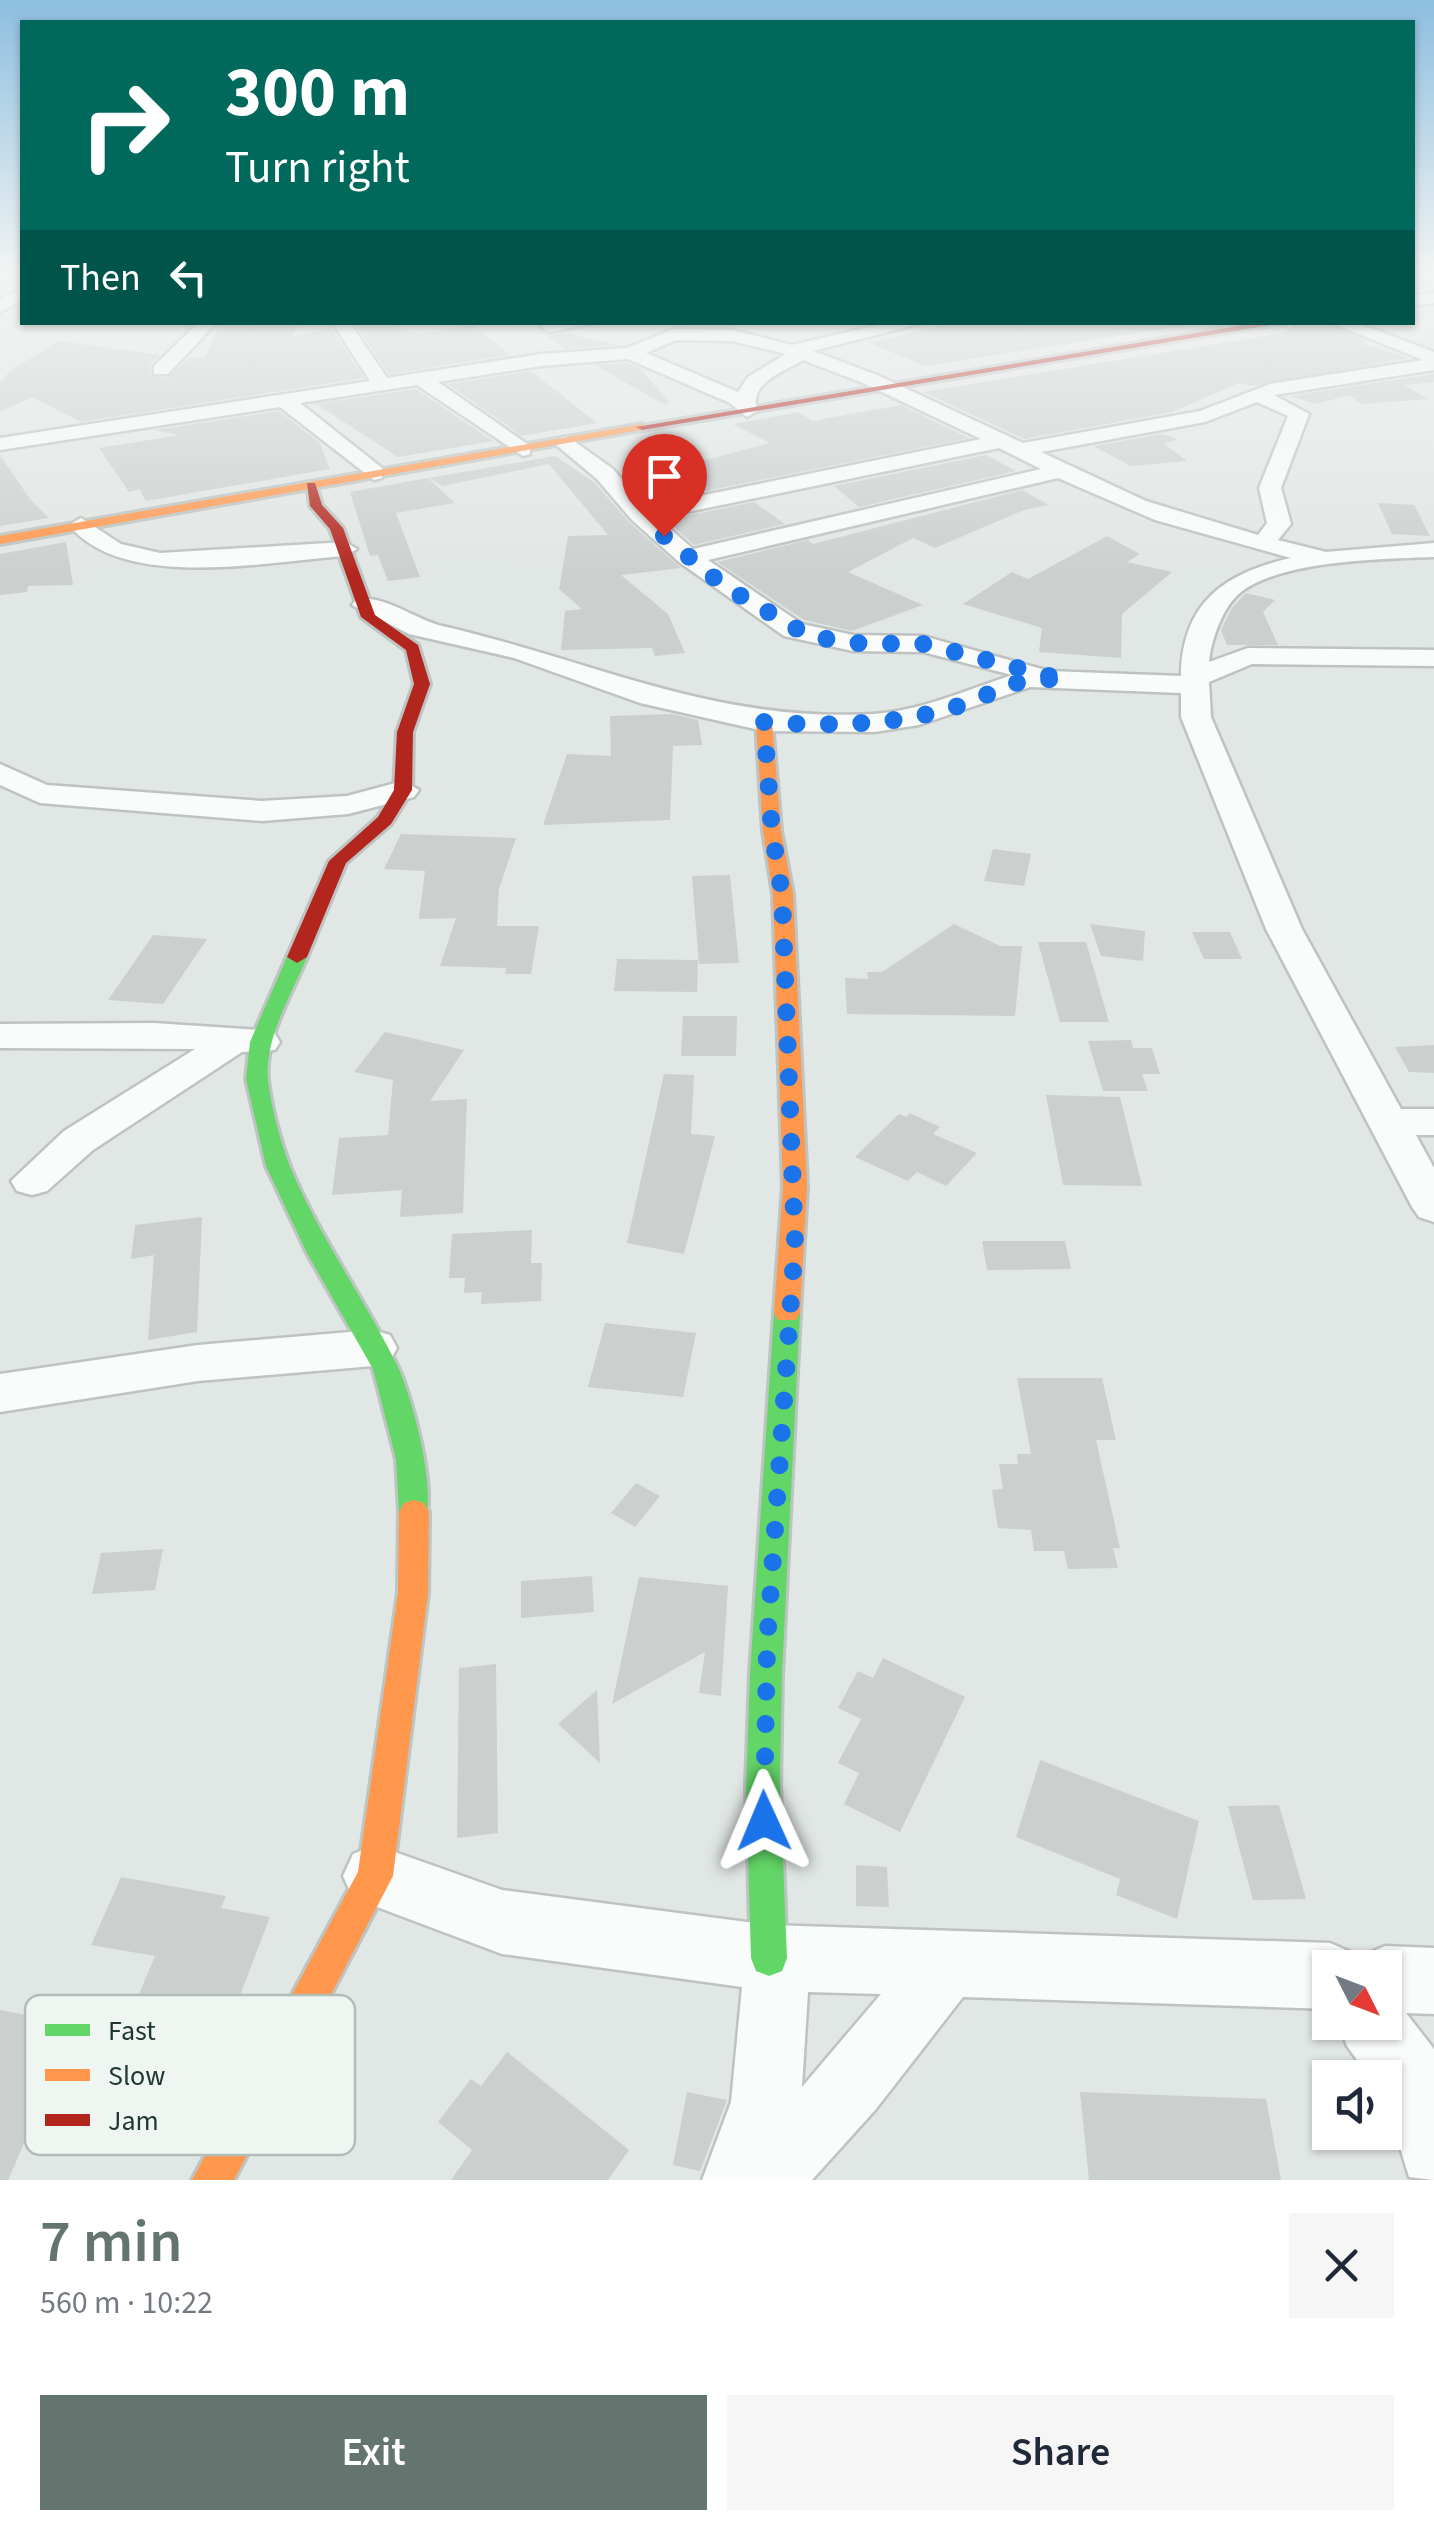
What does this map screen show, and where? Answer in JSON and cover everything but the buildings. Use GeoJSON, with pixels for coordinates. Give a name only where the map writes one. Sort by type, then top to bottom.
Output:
{"type":"FeatureCollection","features":[{"type":"Feature","properties":{"kind":"street"},"geometry":{"type":"LineString","coordinates":[[373,372],[382,386]]}},
{"type":"Feature","properties":{"kind":"street"},"geometry":{"type":"LineString","coordinates":[[0,444],[467,372]]}},
{"type":"Feature","properties":{"kind":"street"},"geometry":{"type":"LineString","coordinates":[[669,372],[746,408]]}},
{"type":"Feature","properties":{"kind":"street"},"geometry":{"type":"LineString","coordinates":[[746,408],[747,390],[769,372]]}},
{"type":"Feature","properties":{"kind":"street"},"geometry":{"type":"LineString","coordinates":[[847,372],[1133,504],[1330,560]]}},
{"type":"Feature","properties":{"kind":"street"},"geometry":{"type":"LineString","coordinates":[[0,540],[746,408],[975,372]]}},
{"type":"Feature","properties":{"kind":"street"},"geometry":{"type":"LineString","coordinates":[[640,515],[1010,446],[1160,426],[1204,416],[1270,390],[1373,372]]}},
{"type":"Feature","properties":{"kind":"street"},"geometry":{"type":"LineString","coordinates":[[421,379],[523,450]]}},
{"type":"Feature","properties":{"kind":"street"},"geometry":{"type":"LineString","coordinates":[[1257,396],[1299,414],[1270,488],[1279,524],[1264,543]]}},
{"type":"Feature","properties":{"kind":"street"},"geometry":{"type":"LineString","coordinates":[[286,402],[374,474]]}},
{"type":"Feature","properties":{"kind":"street"},"geometry":{"type":"LineString","coordinates":[[564,443],[606,474],[640,515],[688,556],[746,600],[809,636],[853,643],[924,644],[1065,680]]}},
{"type":"Feature","properties":{"kind":"street"},"geometry":{"type":"LineString","coordinates":[[688,556],[1060,471]]}},
{"type":"Feature","properties":{"kind":"street"},"geometry":{"type":"LineString","coordinates":[[32,1181],[74,1142],[248,1041],[338,861],[385,820],[403,790],[404,732],[422,684],[420,665],[403,638],[368,617],[330,515],[316,506],[310,486]]}},
{"type":"Feature","properties":{"kind":"street"},"geometry":{"type":"LineString","coordinates":[[80,525],[114,549],[160,560],[345,549]]}},
{"type":"Feature","properties":{"kind":"street"},"geometry":{"type":"LineString","coordinates":[[1434,550],[1330,560],[1264,573],[1229,589],[1196,649],[1196,717],[1284,928],[1384,1122],[1434,1207]]}},
{"type":"Feature","properties":{"kind":"street"},"geometry":{"type":"LineString","coordinates":[[366,605],[418,628],[522,652],[650,697],[764,722],[874,723],[953,708],[1009,682],[1196,681],[1248,656],[1434,658]]}},
{"type":"Feature","properties":{"kind":"street"},"geometry":{"type":"LineString","coordinates":[[738,2180],[766,2102],[774,1958],[763,1786],[766,1674],[795,1187],[782,894],[772,831],[764,722]]}},
{"type":"Feature","properties":{"kind":"street"},"geometry":{"type":"LineString","coordinates":[[0,773],[40,794],[262,810],[348,805],[403,790]]}},
{"type":"Feature","properties":{"kind":"street"},"geometry":{"type":"LineString","coordinates":[[0,1036],[248,1041]]}},
{"type":"Feature","properties":{"kind":"street"},"geometry":{"type":"LineString","coordinates":[[248,1041],[278,1166],[386,1369],[410,1459],[414,1516],[413,1593],[375,1876],[311,1995]]}},
{"type":"Feature","properties":{"kind":"street"},"geometry":{"type":"LineString","coordinates":[[1384,1122],[1434,1122]]}},
{"type":"Feature","properties":{"kind":"street"},"geometry":{"type":"LineString","coordinates":[[0,1393],[198,1363],[372,1348]]}},
{"type":"Feature","properties":{"kind":"street"},"geometry":{"type":"LineString","coordinates":[[375,1876],[502,1922],[774,1958],[1312,1978]]}},
{"type":"Feature","properties":{"kind":"street"},"geometry":{"type":"LineString","coordinates":[[763,2180],[852,2085],[947,1965]]}},
{"type":"Feature","properties":{"kind":"street"},"geometry":{"type":"LineString","coordinates":[[1402,1980],[1434,1981]]}},
{"type":"Feature","properties":{"kind":"street"},"geometry":{"type":"LineString","coordinates":[[1384,2040],[1418,2085],[1434,2152]]}},
{"type":"Feature","properties":{"kind":"street"},"geometry":{"type":"LineString","coordinates":[[212,2180],[225,2155]]}},
{"type":"Feature","properties":{"kind":"traffic: fast"},"geometry":{"type":"LineString","coordinates":[[297,957],[261,1042],[257,1079],[278,1166],[320,1253],[386,1369],[410,1459],[414,1512]]}},
{"type":"Feature","properties":{"kind":"traffic: fast"},"geometry":{"type":"LineString","coordinates":[[769,1958],[763,1786],[766,1674],[787,1313]]}},
{"type":"Feature","properties":{"kind":"traffic: slow"},"geometry":{"type":"LineString","coordinates":[[0,540],[642,427]]}},
{"type":"Feature","properties":{"kind":"traffic: slow"},"geometry":{"type":"LineString","coordinates":[[764,722],[772,831],[783,894],[795,1187],[787,1313]]}},
{"type":"Feature","properties":{"kind":"traffic: slow"},"geometry":{"type":"LineString","coordinates":[[311,1995],[375,1876],[413,1593],[414,1512]]}},
{"type":"Feature","properties":{"kind":"traffic: slow"},"geometry":{"type":"LineString","coordinates":[[212,2180],[225,2155]]}},
{"type":"Feature","properties":{"kind":"traffic: jam"},"geometry":{"type":"LineString","coordinates":[[642,427],[979,372]]}},
{"type":"Feature","properties":{"kind":"traffic: jam"},"geometry":{"type":"LineString","coordinates":[[297,957],[338,861],[385,820],[403,790],[405,732],[422,684],[413,648],[368,617],[336,528],[316,506],[311,486]]}},
{"type":"Feature","properties":{"kind":"route"},"geometry":{"type":"LineString","coordinates":[[664,536],[724,586],[809,636],[853,643],[924,644],[1065,680],[1009,682],[953,708],[874,723],[764,722],[786,961],[795,1242],[767,1644],[764,1821]]}}]}
